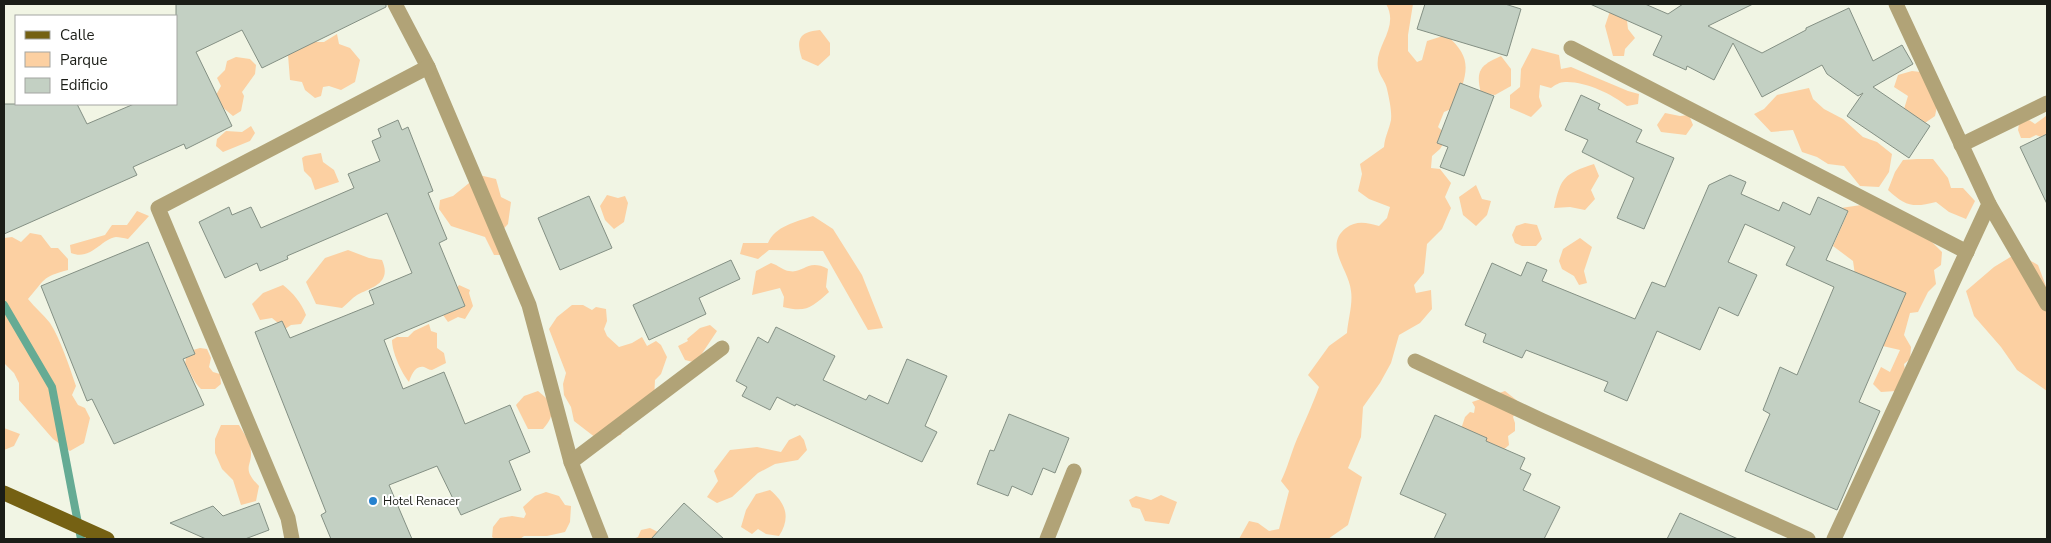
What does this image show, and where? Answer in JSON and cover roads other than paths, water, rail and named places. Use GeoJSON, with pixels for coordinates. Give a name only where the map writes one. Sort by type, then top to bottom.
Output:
{"type":"FeatureCollection","features":[{"type":"Feature","properties":{"kind":"main road"},"geometry":{"type":"LineString","coordinates":[[4,493],[102,537]]}},
{"type":"Feature","properties":{"kind":"street"},"geometry":{"type":"LineString","coordinates":[[395,4],[428,67],[529,305],[571,462],[601,539]]}},
{"type":"Feature","properties":{"kind":"street"},"geometry":{"type":"LineString","coordinates":[[1896,4],[1989,204],[2047,304]]}},
{"type":"Feature","properties":{"kind":"street"},"geometry":{"type":"LineString","coordinates":[[1571,48],[1966,252]]}},
{"type":"Feature","properties":{"kind":"street"},"geometry":{"type":"LineString","coordinates":[[292,539],[288,518],[158,208],[428,67]]}},
{"type":"Feature","properties":{"kind":"street"},"geometry":{"type":"LineString","coordinates":[[1961,145],[2047,103]]}},
{"type":"Feature","properties":{"kind":"street"},"geometry":{"type":"LineString","coordinates":[[1834,539],[1989,204]]}},
{"type":"Feature","properties":{"kind":"street"},"geometry":{"type":"LineString","coordinates":[[571,462],[722,348]]}},
{"type":"Feature","properties":{"kind":"street"},"geometry":{"type":"LineString","coordinates":[[1416,361],[1540,420],[1808,539]]}},
{"type":"Feature","properties":{"kind":"street"},"geometry":{"type":"LineString","coordinates":[[1047,539],[1074,471]]}},
{"type":"Feature","properties":{"kind":"waterway"},"geometry":{"type":"LineString","coordinates":[[4,305],[52,387],[81,539]]}},
{"type":"Feature","properties":{"kind":"place","name":"Hotel Renacer"},"geometry":{"type":"Point","coordinates":[373,501]}}]}
